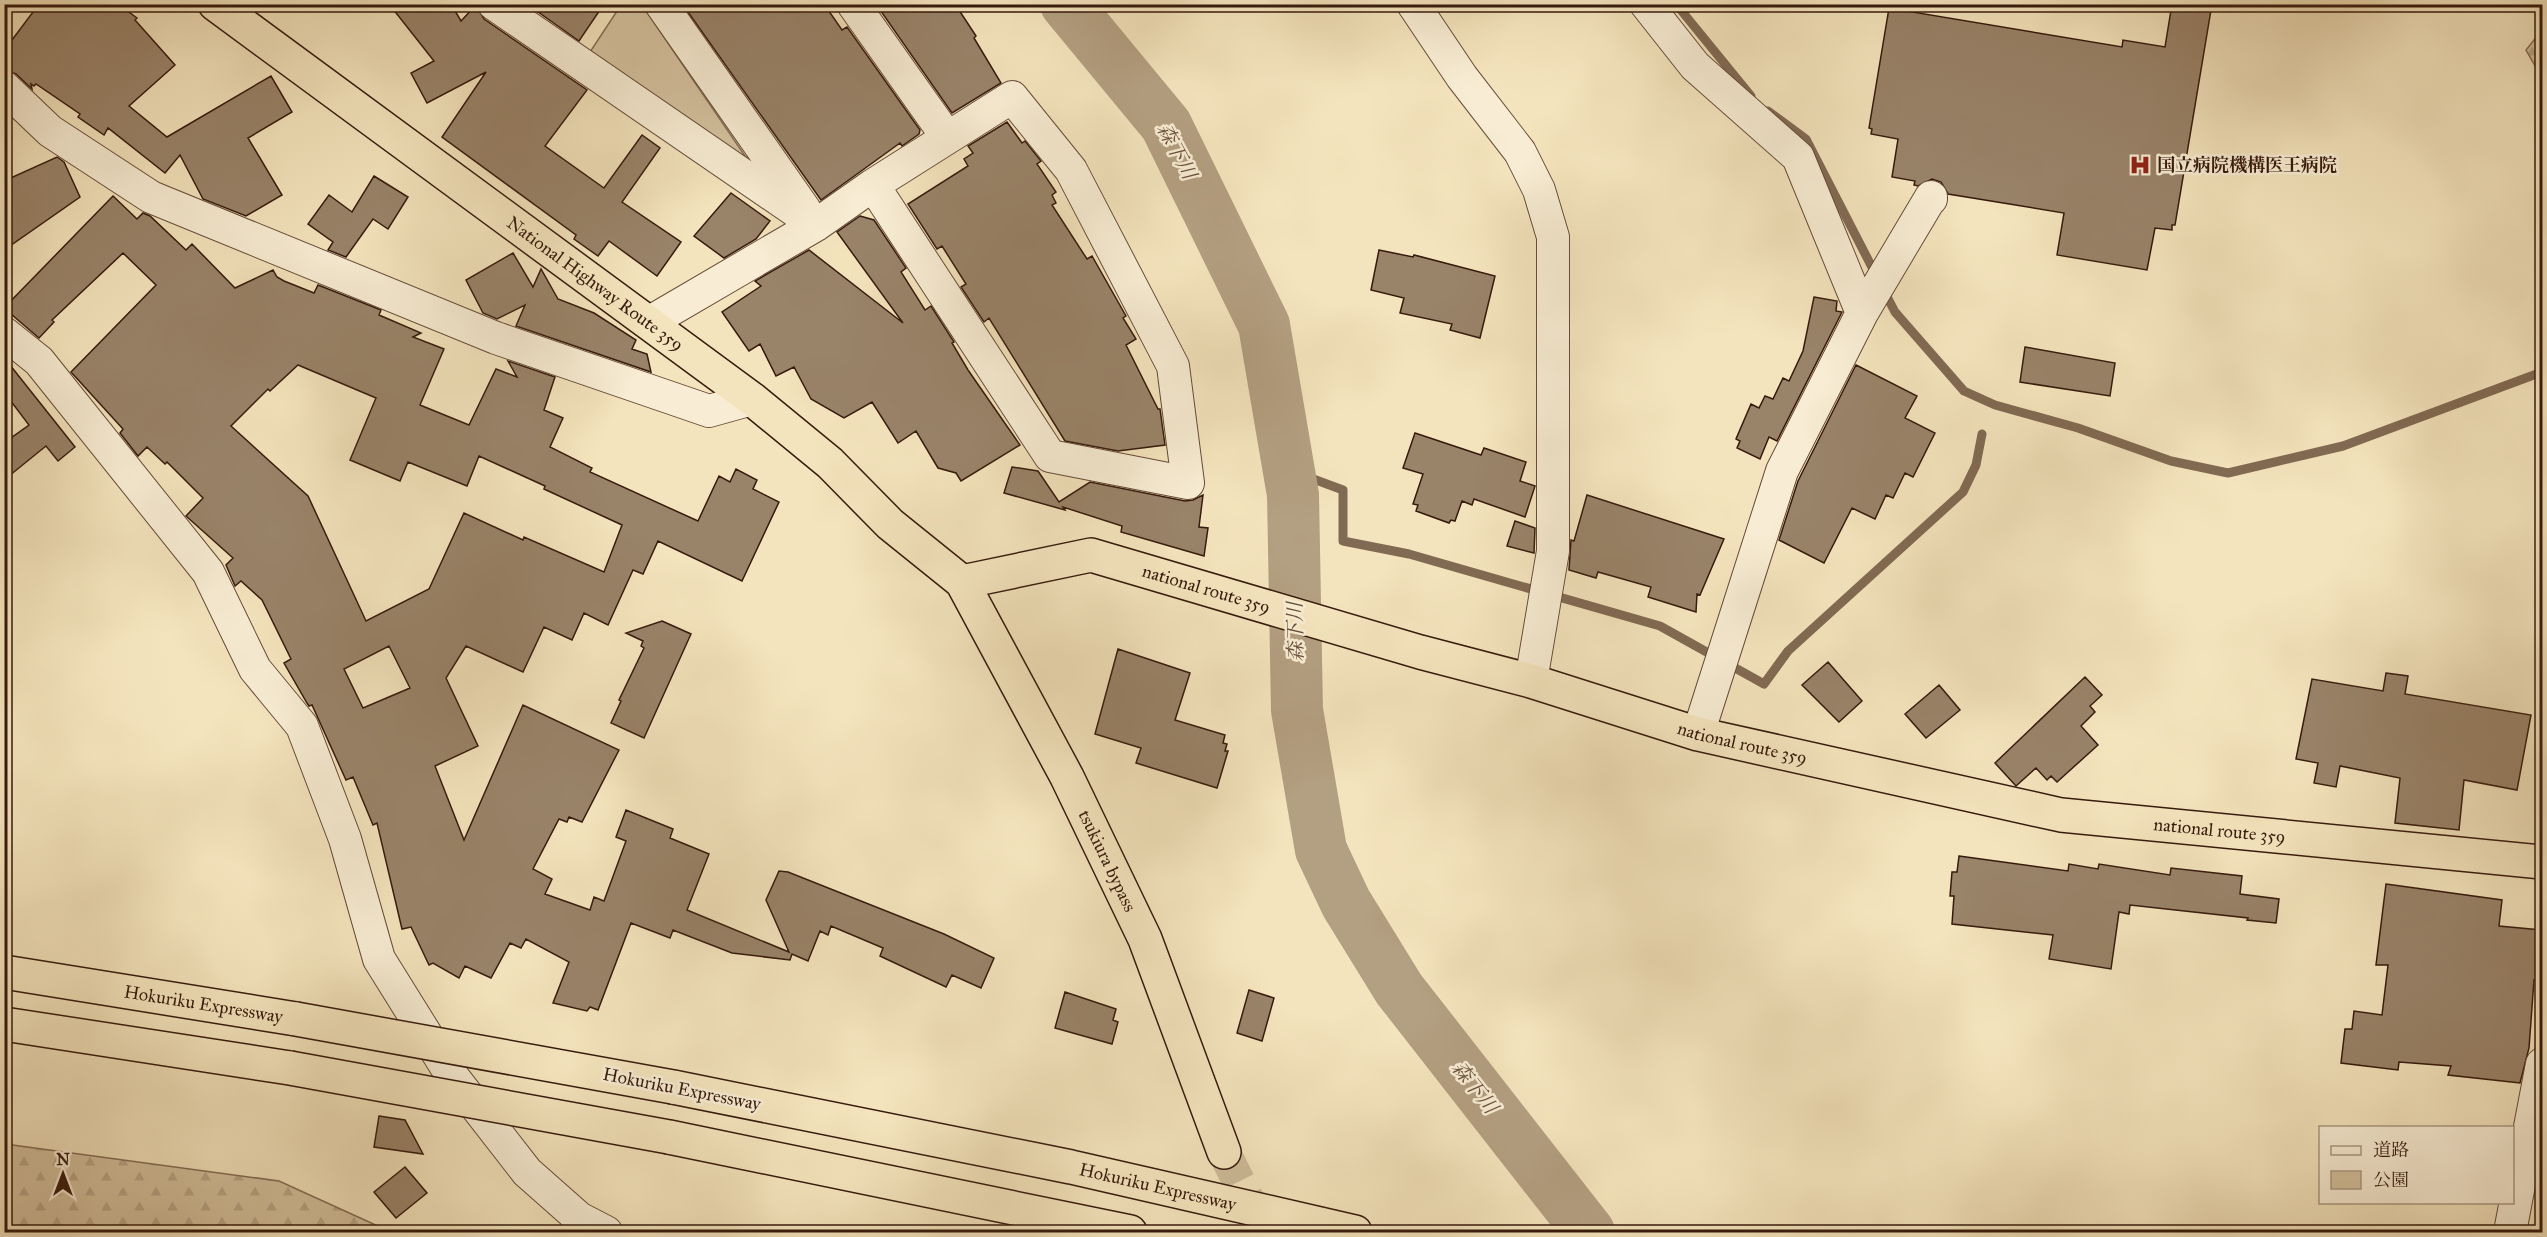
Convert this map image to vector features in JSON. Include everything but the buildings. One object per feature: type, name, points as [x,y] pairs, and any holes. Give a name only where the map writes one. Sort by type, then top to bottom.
[{"type":"highway","name":"National Highway Route 359","points":[[215,4],[752,399],[830,463],[890,524],[962,582]]},
{"type":"highway","name":"national route 359","points":[[962,582],[1091,555],[1420,652],[1531,681],[1698,734],[2061,815],[2542,862]]},
{"type":"highway","name":"tsukiura bypass","points":[[962,582],[1067,777],[1145,939],[1224,1152]]},
{"type":"highway","name":"Hokuriku Expressway","points":[[4,972],[296,1019],[673,1087],[1071,1167],[1355,1233]]},
{"type":"highway","points":[[4,1024],[290,1068],[669,1137],[1130,1233]]},
{"type":"street","points":[[494,4],[816,225]]},
{"type":"street","points":[[661,4],[816,225]]},
{"type":"street","points":[[853,4],[947,137]]},
{"type":"street","points":[[1413,4],[1462,77],[1520,152],[1539,190],[1553,237],[1552,551],[1531,681]]},
{"type":"street","points":[[1646,4],[1695,66],[1798,157],[1867,304]]},
{"type":"street","points":[[4,87],[50,131],[151,197],[496,338],[709,411],[752,399]]},
{"type":"street","points":[[650,322],[816,225],[873,185],[1012,97],[1071,170],[1173,366],[1188,483],[1050,456],[873,185]]},
{"type":"street","points":[[1698,734],[1782,471],[1867,304],[1931,197],[1931,199]]},
{"type":"street","points":[[4,333],[39,361],[208,572],[255,669],[302,726],[345,839],[379,959],[450,1073],[527,1172],[579,1218],[606,1233]]},
{"type":"street","points":[[2510,1233],[2542,1064]]},
{"type":"green space","points":[[621,5],[642,5],[758,175],[588,55]]},
{"type":"green space","points":[[2542,30],[2542,78],[2526,50]]},
{"type":"green space","points":[[5,1144],[279,1181],[391,1232],[5,1232]]},
{"type":"waterway","name":"森下川","points":[[1066,4],[1166,125],[1264,325],[1293,495],[1297,710],[1321,850],[1346,903],[1399,989],[1589,1232]]},
{"type":"waterway","points":[[1676,4],[1751,96]]},
{"type":"waterway","points":[[1768,111],[1806,139],[1877,277]]},
{"type":"waterway","points":[[1883,289],[1895,312],[1964,391],[1995,405],[2078,428],[2171,461],[2228,473],[2343,446],[2542,372]]},
{"type":"waterway","points":[[1289,470],[1343,490],[1343,541],[1409,554],[1660,626],[1764,684],[1788,651],[1963,492],[1976,465],[1982,434]]},
{"type":"tunnel","points":[[1224,1152],[1264,1232]]},
{"type":"place","name":"国立病院機構医王病院","points":[[2140,165]]}]
